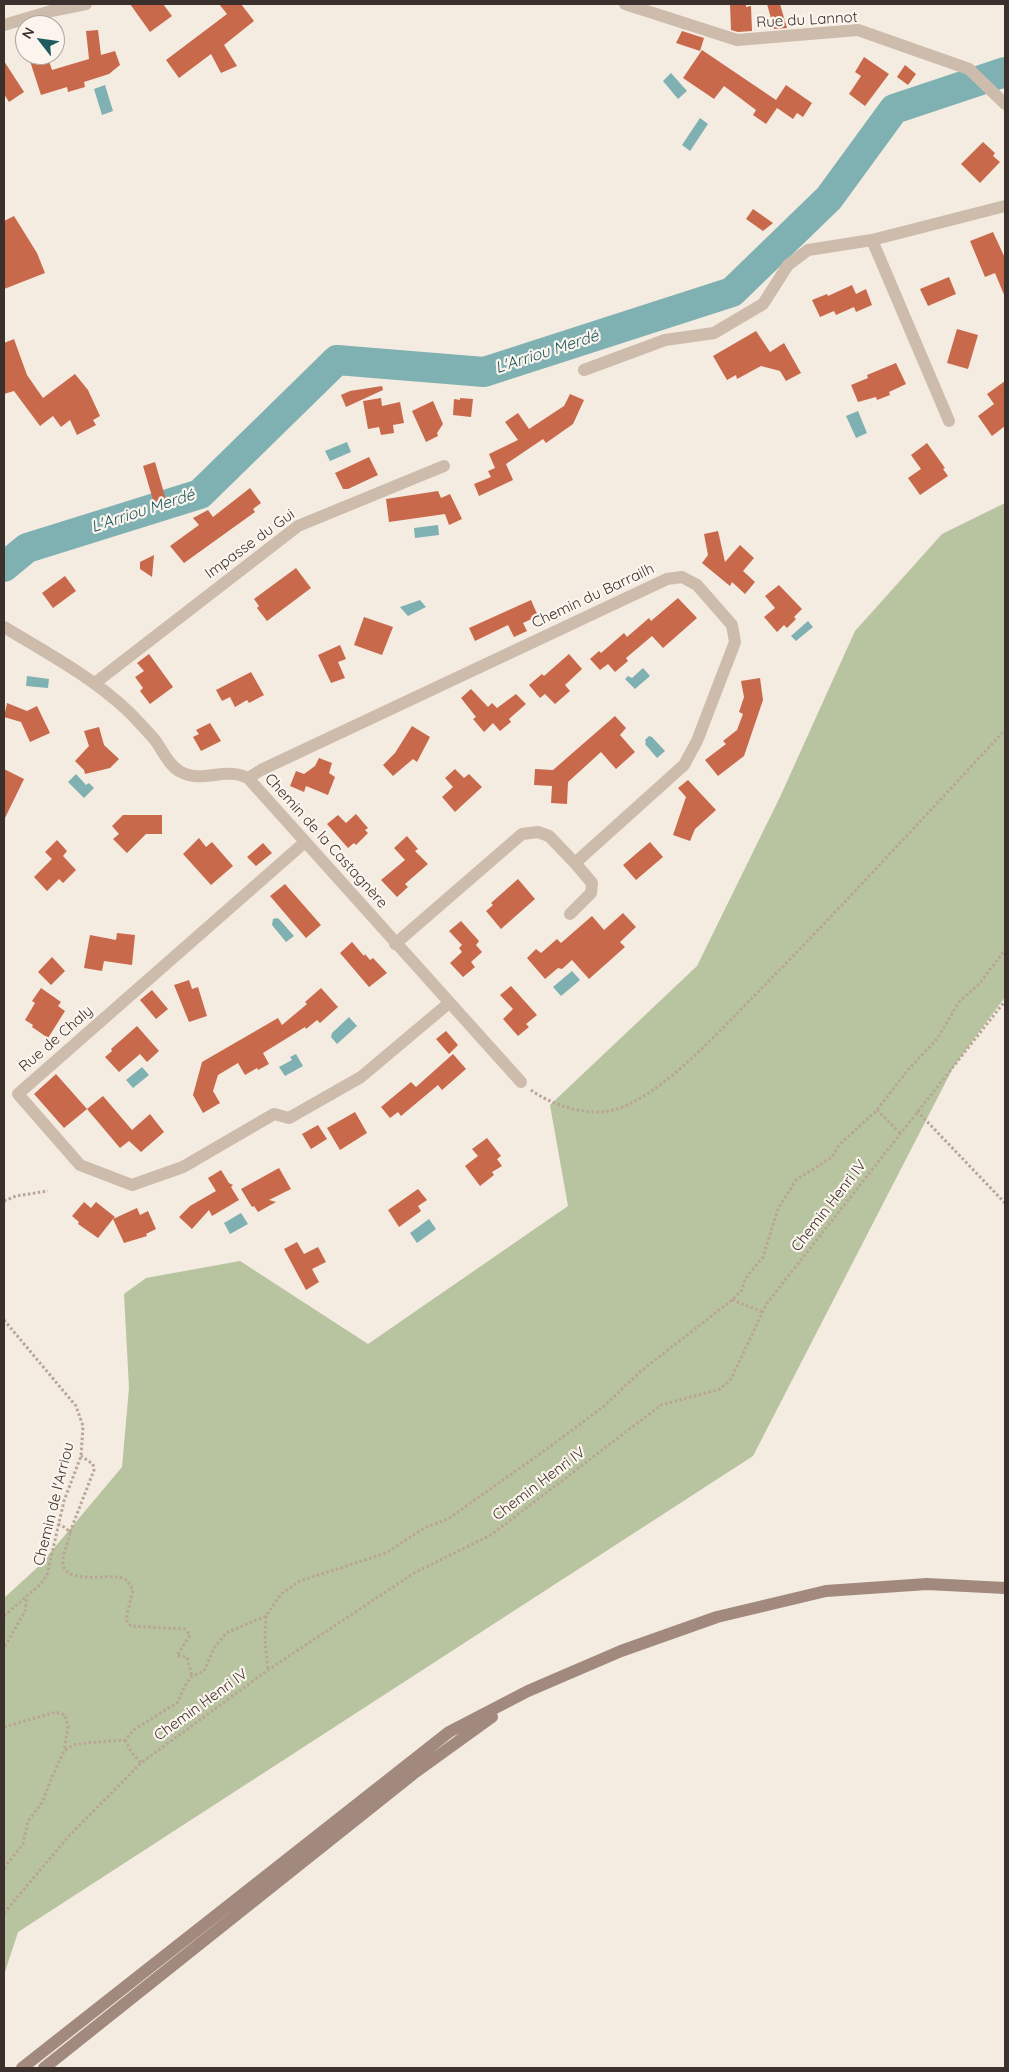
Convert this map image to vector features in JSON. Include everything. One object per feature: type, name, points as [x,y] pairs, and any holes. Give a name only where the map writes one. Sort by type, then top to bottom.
[{"type":"main road","points":[[22,2068],[449,1732],[528,1691],[621,1651],[717,1617],[826,1591],[927,1584],[1005,1588]]},
{"type":"main road","points":[[44,2068],[413,1774],[528,1691]]},
{"type":"street","points":[[4,25],[51,11],[86,4]]},
{"type":"street","name":"Rue du Lannot","points":[[625,4],[736,40],[858,30],[969,69],[1004,102]]},
{"type":"street","points":[[584,370],[665,340],[714,332],[763,304],[788,265],[808,250],[872,240],[1005,206]]},
{"type":"street","points":[[872,240],[949,421]]},
{"type":"street","name":"Impasse du Gui","points":[[95,683],[298,526],[444,466]]},
{"type":"street","name":"Chemin du Barrailh","points":[[248,778],[261,770],[667,579],[682,577],[697,585],[732,625],[734,642],[728,660],[697,741],[684,765],[575,863]]},
{"type":"street","name":"Chemin de la Castagnère","points":[[4,626],[95,683],[130,713],[155,740],[172,765],[181,772],[195,777],[226,772],[238,773],[248,778],[395,944],[521,1082]]},
{"type":"street","points":[[395,944],[522,834],[538,832],[550,836],[592,883],[591,893],[570,914]]},
{"type":"street","name":"Rue de Chaly","points":[[305,842],[18,1094],[80,1165],[132,1185],[183,1167],[274,1114],[289,1118],[361,1077],[449,1003]]},
{"type":"path","points":[[521,1082],[539,1096],[585,1112],[612,1110],[651,1093],[708,1043],[808,942],[1005,730]]},
{"type":"path","points":[[268,1670],[265,1641],[266,1616],[281,1594],[300,1581],[386,1553],[424,1528],[448,1519],[595,1413],[641,1370],[732,1300],[742,1290],[744,1279],[763,1257],[778,1209],[796,1180],[832,1158],[840,1144],[877,1110],[907,1071],[937,1039],[959,1002],[978,984],[1005,950]]},
{"type":"path","name":"Chemin Henri IV","points":[[4,1912],[68,1837],[141,1763],[268,1670],[414,1573],[491,1535],[661,1405],[720,1389],[731,1379],[767,1303],[1005,1000]]},
{"type":"path","points":[[877,1110],[900,1133]]},
{"type":"path","points":[[917,1112],[1005,1204]]},
{"type":"path","points":[[4,1201],[16,1196],[48,1191]]},
{"type":"path","points":[[732,1300],[763,1312]]},
{"type":"path","name":"Chemin de l'Arriou","points":[[4,1320],[76,1406],[83,1426],[81,1456],[64,1500],[47,1575],[40,1585],[27,1596],[24,1611],[4,1648]]},
{"type":"path","points":[[81,1456],[93,1464],[94,1470],[70,1532],[63,1561],[66,1569],[72,1574],[85,1579],[115,1577],[128,1580],[133,1590],[126,1619],[130,1626],[185,1629],[190,1635],[177,1656],[187,1657],[192,1676]]},
{"type":"path","points":[[58,1524],[70,1532]]},
{"type":"path","points":[[4,1616],[27,1596]]},
{"type":"path","points":[[64,1751],[73,1746],[86,1743],[126,1740],[135,1729],[178,1702],[184,1687],[192,1676],[204,1671],[214,1648],[226,1633],[266,1616]]},
{"type":"path","points":[[4,1727],[56,1712],[65,1715],[68,1726],[64,1751],[42,1803],[28,1820],[23,1844],[4,1868]]},
{"type":"path","points":[[126,1740],[132,1753],[141,1763]]},
{"type":"green space","points":[[1005,503],[1005,997],[954,1066],[753,1456],[18,1932],[4,1975],[4,1598],[39,1566],[122,1467],[129,1388],[124,1294],[146,1278],[240,1261],[368,1344],[568,1206],[550,1105],[697,966],[780,797],[855,631],[942,534]]},
{"type":"water","points":[[671,73],[687,91],[678,99],[663,81]]},
{"type":"water","points":[[105,85],[113,111],[102,115],[94,89]]},
{"type":"water","points":[[700,118],[708,124],[690,151],[682,145]]},
{"type":"water","points":[[858,411],[867,433],[856,438],[846,416]]},
{"type":"water","points":[[347,442],[351,452],[330,461],[325,451]]},
{"type":"water","points":[[438,525],[439,535],[415,538],[414,528]]},
{"type":"water","points":[[420,600],[426,607],[408,616],[400,607]]},
{"type":"water","points":[[808,621],[813,627],[796,641],[791,636]]},
{"type":"water","points":[[643,668],[650,676],[635,689],[625,679],[628,676],[632,678]]},
{"type":"water","points":[[27,676],[49,679],[48,688],[26,686]]},
{"type":"water","points":[[649,736],[665,751],[657,758],[645,744],[645,740]]},
{"type":"water","points":[[76,774],[86,785],[89,783],[94,788],[84,798],[68,782]]},
{"type":"water","points":[[276,918],[294,936],[286,942],[272,925],[273,919]]},
{"type":"water","points":[[572,971],[580,980],[561,996],[553,987]]},
{"type":"water","points":[[349,1017],[357,1026],[337,1044],[331,1037],[332,1033]]},
{"type":"water","points":[[296,1054],[303,1066],[285,1076],[279,1067],[292,1060],[290,1057]]},
{"type":"water","points":[[142,1067],[149,1075],[133,1088],[126,1080]]},
{"type":"water","points":[[241,1213],[248,1224],[230,1234],[224,1223]]},
{"type":"water","points":[[429,1219],[436,1229],[417,1243],[410,1233]]},
{"type":"building","points":[[130,4],[163,4],[172,16],[150,32]]},
{"type":"building","points":[[219,4],[241,4],[254,21],[224,45],[237,66],[221,73],[211,54],[179,78],[166,60],[227,14]]},
{"type":"building","points":[[730,4],[746,4],[746,7],[751,6],[752,31],[738,32],[731,30]]},
{"type":"building","points":[[767,4],[780,4],[787,28],[774,29]]},
{"type":"building","points":[[98,30],[101,55],[115,51],[120,65],[109,74],[84,82],[85,87],[68,92],[67,87],[41,95],[31,65],[50,65],[52,70],[89,59],[86,31]]},
{"type":"building","points":[[682,31],[704,38],[700,51],[676,43]]},
{"type":"building","points":[[702,50],[776,100],[786,85],[812,103],[803,117],[797,113],[793,119],[777,108],[766,124],[753,115],[756,110],[724,86],[714,99],[683,78]]},
{"type":"building","points":[[864,57],[889,74],[865,106],[849,94],[861,76],[855,72]]},
{"type":"building","points":[[4,61],[24,92],[9,102],[4,94]]},
{"type":"building","points":[[905,65],[916,74],[908,85],[897,77]]},
{"type":"building","points":[[983,142],[995,153],[993,156],[1000,162],[980,183],[961,164]]},
{"type":"building","points":[[753,209],[773,223],[763,231],[746,219]]},
{"type":"building","points":[[14,216],[37,253],[45,273],[4,289],[4,221]]},
{"type":"building","points":[[993,232],[1005,258],[1005,297],[995,273],[985,277],[970,241]]},
{"type":"building","points":[[949,277],[956,294],[928,306],[920,289]]},
{"type":"building","points":[[852,285],[856,294],[866,289],[872,305],[856,312],[854,307],[836,315],[834,311],[820,317],[812,300],[827,294],[828,296]]},
{"type":"building","points":[[957,329],[978,335],[968,369],[947,363]]},
{"type":"building","points":[[756,331],[770,352],[784,343],[801,373],[786,381],[780,371],[761,366],[737,379],[736,375],[727,380],[713,356]]},
{"type":"building","points":[[14,339],[27,375],[43,398],[75,374],[88,390],[100,416],[93,420],[96,425],[77,435],[70,420],[61,427],[53,416],[40,426],[14,391],[4,394],[4,343]]},
{"type":"building","points":[[896,363],[906,384],[889,392],[890,395],[877,400],[876,397],[858,402],[851,385],[868,378],[867,375]]},
{"type":"building","points":[[1005,381],[1005,426],[992,436],[978,416],[994,404],[987,394]]},
{"type":"building","points":[[382,386],[383,390],[346,407],[341,395],[350,391]]},
{"type":"building","points":[[570,394],[584,400],[573,424],[546,443],[543,439],[506,464],[513,480],[479,496],[474,484],[491,477],[488,471],[495,468],[489,454],[518,440],[505,422],[518,413],[529,429],[564,406]]},
{"type":"building","points":[[381,398],[382,406],[400,402],[404,423],[393,425],[394,433],[381,435],[379,427],[368,429],[363,401]]},
{"type":"building","points":[[460,398],[473,399],[471,417],[453,415],[454,399],[460,400]]},
{"type":"building","points":[[433,401],[443,424],[437,433],[438,436],[426,442],[412,411]]},
{"type":"building","points":[[927,443],[945,468],[943,469],[948,476],[920,495],[908,478],[921,469],[911,455]]},
{"type":"building","points":[[369,457],[378,475],[348,489],[343,489],[335,473]]},
{"type":"building","points":[[155,462],[166,500],[154,503],[143,466]]},
{"type":"building","points":[[250,488],[261,503],[253,509],[255,512],[184,563],[170,546],[199,525],[193,518],[208,510],[213,517]]},
{"type":"building","points":[[438,491],[441,498],[450,494],[462,519],[449,525],[445,514],[389,522],[386,499]]},
{"type":"building","points":[[718,531],[725,562],[740,545],[754,558],[743,571],[755,582],[745,594],[732,582],[730,586],[702,563],[708,555],[704,534]]},
{"type":"building","points":[[154,555],[152,577],[140,569],[140,562]]},
{"type":"building","points":[[296,568],[311,588],[267,621],[257,608],[259,606],[254,599]]},
{"type":"building","points":[[65,576],[76,591],[53,608],[42,593]]},
{"type":"building","points":[[779,585],[802,609],[787,628],[784,625],[777,632],[764,617],[775,608],[765,596]]},
{"type":"building","points":[[678,598],[697,618],[663,648],[652,636],[626,658],[628,661],[615,672],[608,664],[600,670],[590,659],[599,651],[601,653],[624,633],[627,637],[649,618],[651,621]]},
{"type":"building","points":[[531,600],[538,616],[523,623],[527,631],[514,637],[508,625],[475,641],[469,628]]},
{"type":"building","points":[[364,617],[393,627],[382,655],[354,645]]},
{"type":"building","points":[[340,645],[346,659],[338,662],[345,678],[331,683],[318,655]]},
{"type":"building","points":[[149,654],[173,687],[150,704],[140,691],[143,688],[135,677],[144,671],[137,663]]},
{"type":"building","points":[[569,654],[582,669],[565,685],[570,691],[555,704],[545,694],[540,698],[529,685],[542,674],[544,676]]},
{"type":"building","points":[[251,672],[264,695],[249,703],[247,700],[235,707],[230,697],[222,701],[216,690]]},
{"type":"building","points":[[760,678],[763,700],[744,756],[718,776],[705,760],[726,744],[723,741],[737,730],[743,714],[739,712],[744,697],[741,681]]},
{"type":"building","points":[[471,689],[488,707],[492,703],[497,708],[516,694],[526,704],[509,719],[511,722],[500,731],[493,723],[484,732],[473,719],[476,717],[461,698]]},
{"type":"building","points":[[7,703],[27,711],[37,706],[50,733],[30,742],[21,722],[4,717]]},
{"type":"building","points":[[615,716],[626,728],[620,735],[635,752],[616,769],[601,752],[568,782],[567,804],[551,803],[552,786],[534,785],[535,769],[553,770]]},
{"type":"building","points":[[210,723],[221,741],[201,751],[193,737],[199,734],[196,730]]},
{"type":"building","points":[[412,726],[430,737],[417,762],[413,759],[393,776],[383,765],[395,753]]},
{"type":"building","points":[[99,727],[104,745],[119,759],[110,768],[85,774],[84,770],[75,761],[89,746],[84,731]]},
{"type":"building","points":[[319,758],[332,763],[329,773],[335,777],[328,795],[306,786],[304,792],[290,786],[296,771],[304,774],[315,766]]},
{"type":"building","points":[[4,769],[24,779],[4,820]]},
{"type":"building","points":[[455,769],[464,778],[469,774],[482,787],[455,812],[442,797],[453,787],[445,778]]},
{"type":"building","points":[[688,780],[716,810],[695,829],[690,841],[673,835],[686,797],[678,788]]},
{"type":"building","points":[[356,814],[368,828],[365,830],[368,833],[356,845],[354,843],[348,848],[327,824],[338,815],[346,823]]},
{"type":"building","points":[[123,815],[162,815],[162,834],[146,834],[127,853],[113,839],[119,834],[112,826]]},
{"type":"building","points":[[407,836],[418,849],[415,851],[428,864],[405,884],[408,887],[397,897],[381,880],[405,860],[394,848]]},
{"type":"building","points":[[199,838],[206,847],[212,842],[233,866],[211,885],[183,854]]},
{"type":"building","points":[[57,840],[67,851],[63,856],[76,870],[63,883],[59,879],[47,891],[34,877],[52,859],[45,852]]},
{"type":"building","points":[[650,842],[663,857],[636,880],[623,865]]},
{"type":"building","points":[[263,843],[272,853],[256,866],[247,857]]},
{"type":"building","points":[[518,879],[535,899],[501,929],[486,911],[493,905],[491,903]]},
{"type":"building","points":[[285,884],[321,925],[306,938],[270,896]]},
{"type":"building","points":[[623,913],[636,927],[620,942],[625,947],[589,979],[572,960],[562,969],[558,968],[545,979],[527,958],[536,949],[541,953],[557,939],[561,943],[592,916],[604,930]]},
{"type":"building","points":[[461,921],[479,941],[476,945],[482,952],[471,962],[475,967],[463,977],[450,963],[462,952],[459,948],[462,945],[449,931]]},
{"type":"building","points":[[117,933],[135,935],[132,965],[104,961],[102,971],[84,968],[90,935],[116,940]]},
{"type":"building","points":[[352,942],[364,956],[365,954],[370,960],[373,958],[387,973],[369,987],[340,953]]},
{"type":"building","points":[[52,957],[65,971],[51,985],[38,972]]},
{"type":"building","points":[[189,980],[192,989],[198,987],[207,1016],[189,1022],[174,985]]},
{"type":"building","points":[[511,986],[537,1015],[526,1024],[529,1027],[518,1036],[503,1019],[513,1009],[500,995]]},
{"type":"building","points":[[41,988],[61,1002],[58,1006],[65,1011],[48,1038],[25,1020],[35,1003],[32,1001]]},
{"type":"building","points":[[321,988],[338,1007],[320,1023],[317,1020],[306,1029],[305,1027],[263,1053],[269,1064],[245,1075],[238,1063],[218,1075],[213,1091],[220,1103],[203,1113],[193,1095],[202,1062],[278,1018],[282,1025],[307,1004],[305,1002]]},
{"type":"building","points":[[152,990],[168,1009],[156,1019],[140,1000]]},
{"type":"building","points":[[137,1026],[159,1051],[147,1062],[140,1054],[119,1072],[105,1057],[112,1051],[111,1049]]},
{"type":"building","points":[[446,1031],[458,1045],[449,1054],[436,1039]]},
{"type":"building","points":[[453,1054],[466,1069],[442,1090],[438,1085],[401,1116],[398,1112],[390,1118],[381,1107],[411,1082],[416,1087]]},
{"type":"building","points":[[56,1074],[87,1109],[64,1128],[34,1094]]},
{"type":"building","points":[[103,1096],[132,1130],[150,1114],[164,1132],[141,1152],[129,1141],[120,1148],[87,1109]]},
{"type":"building","points":[[355,1112],[367,1133],[340,1150],[327,1128]]},
{"type":"building","points":[[318,1125],[327,1139],[311,1149],[302,1134]]},
{"type":"building","points":[[487,1138],[501,1156],[497,1159],[502,1166],[492,1172],[494,1175],[480,1186],[465,1166],[478,1156],[472,1149]]},
{"type":"building","points":[[279,1168],[291,1189],[269,1200],[276,1202],[258,1212],[254,1206],[252,1207],[241,1189]]},
{"type":"building","points":[[221,1170],[229,1183],[233,1185],[231,1187],[239,1200],[212,1216],[209,1210],[192,1229],[179,1217],[190,1206],[216,1191],[208,1178]]},
{"type":"building","points":[[418,1189],[427,1200],[418,1206],[421,1211],[399,1227],[388,1210]]},
{"type":"building","points":[[84,1202],[91,1208],[96,1202],[115,1217],[98,1238],[78,1224],[79,1222],[72,1216]]},
{"type":"building","points":[[137,1208],[140,1215],[148,1211],[156,1229],[146,1234],[147,1236],[124,1243],[113,1219]]},
{"type":"building","points":[[297,1242],[304,1254],[318,1247],[326,1262],[312,1269],[319,1282],[306,1290],[284,1249]]},
{"type":"waterway","name":"L'Arriou Merdé","points":[[4,567],[27,548],[200,494],[337,360],[484,372],[732,292],[829,198],[894,109],[1005,72]]}]
